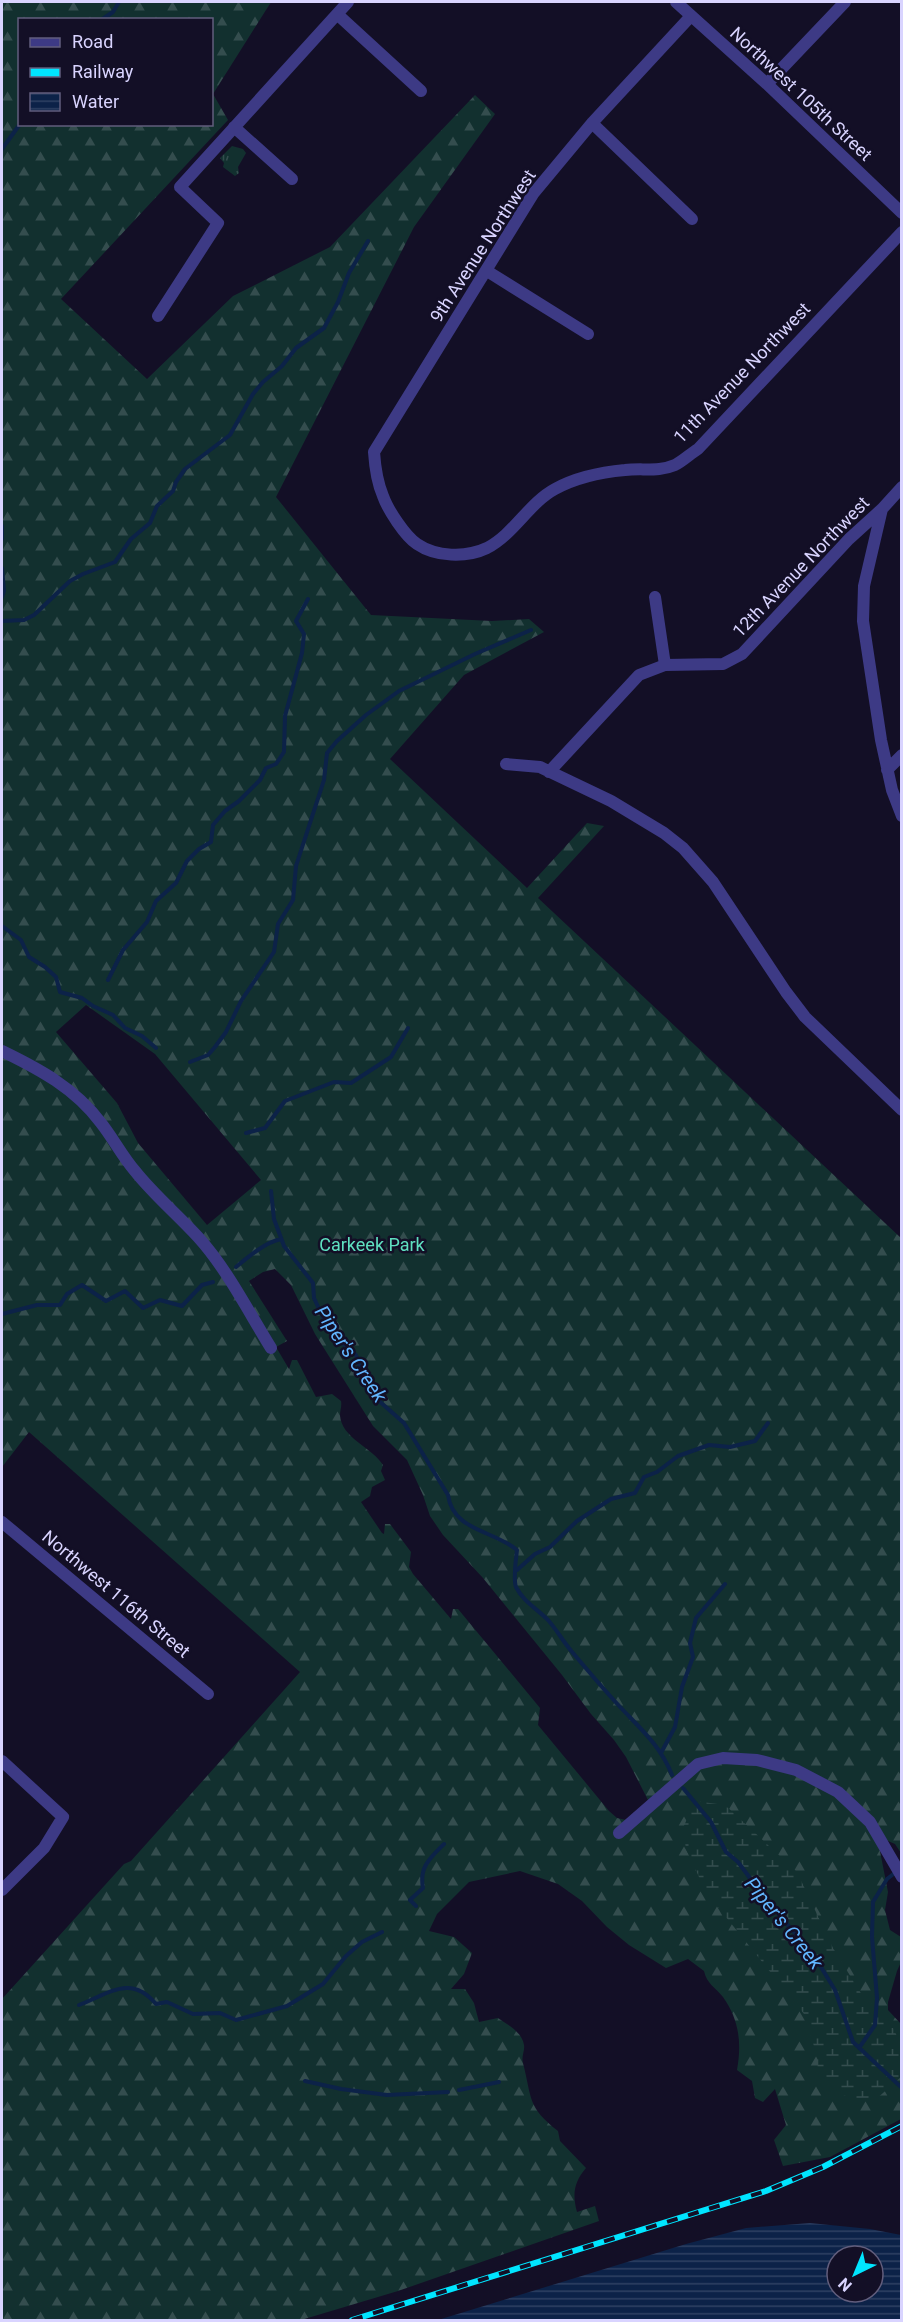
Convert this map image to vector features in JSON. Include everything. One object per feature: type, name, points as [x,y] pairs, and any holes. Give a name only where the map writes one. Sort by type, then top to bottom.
[{"type":"street","points":[[158,316],[218,223],[180,187],[348,2]]},
{"type":"street","name":"Northwest 105th Street","points":[[676,2],[767,84],[902,213]]},
{"type":"street","points":[[767,84],[845,2]]},
{"type":"street","points":[[337,14],[421,91]]},
{"type":"street","name":"9th Avenue Northwest","points":[[398,523],[383,498],[376,474],[374,452],[533,194],[592,123],[692,16]]},
{"type":"street","points":[[592,123],[692,219]]},
{"type":"street","points":[[234,127],[291,179]]},
{"type":"street","name":"11th Avenue Northwest","points":[[398,523],[417,544],[440,553],[464,555],[485,549],[502,538],[555,489],[585,478],[626,469],[654,470],[675,465],[698,449],[902,232]]},
{"type":"street","points":[[487,271],[588,334]]},
{"type":"street","name":"12th Avenue Northwest","points":[[549,772],[632,681],[648,670],[665,665],[723,664],[742,654],[849,539],[902,487]]},
{"type":"street","points":[[882,509],[864,586],[863,612],[881,740],[887,770],[902,816]]},
{"type":"street","points":[[655,597],[665,665]]},
{"type":"street","points":[[887,770],[902,755]]},
{"type":"street","points":[[506,764],[540,767],[630,811],[683,848],[713,882],[805,1017],[902,1110]]},
{"type":"street","points":[[2,1051],[43,1071],[72,1092],[99,1121],[133,1170],[198,1237],[213,1256],[271,1348]]},
{"type":"street","name":"Northwest 116th Street","points":[[2,1522],[208,1694]]},
{"type":"street","points":[[619,1833],[698,1764],[723,1758],[757,1760],[796,1770],[838,1792],[870,1822],[902,1877]]},
{"type":"street","points":[[2,1761],[63,1817],[44,1848],[2,1890]]},
{"type":"green space","name":"Carkeek Park","points":[[2,2],[271,2],[213,94],[228,120],[61,299],[147,379],[233,296],[330,247],[475,95],[495,114],[414,227],[276,497],[371,615],[492,621],[529,619],[544,632],[464,675],[390,759],[527,888],[587,823],[604,826],[538,898],[901,1238],[901,1853],[895,1844],[877,1836],[888,1892],[885,1910],[890,1930],[901,1937],[901,1962],[888,2002],[888,2010],[901,2024],[901,2119],[830,2157],[783,2166],[774,2140],[786,2125],[775,2089],[763,2102],[755,2098],[752,2081],[737,2070],[739,2041],[733,2014],[723,1997],[709,1982],[704,1971],[688,1959],[666,1968],[629,1945],[607,1927],[582,1901],[558,1884],[520,1871],[469,1882],[437,1914],[429,1931],[454,1937],[472,1953],[464,1974],[451,1989],[465,1989],[474,2003],[479,2022],[498,2018],[514,2029],[523,2040],[523,2061],[532,2101],[541,2115],[558,2131],[560,2141],[586,2168],[575,2188],[577,2212],[595,2206],[599,2221],[398,2291],[301,2320],[2,2320],[2,1999],[124,1864],[131,1861],[300,1672],[29,1432],[2,1467]],"holes":[[[86,1005],[155,1054],[261,1180],[207,1225],[138,1143],[117,1103],[56,1032]],[[275,1269],[291,1285],[315,1334],[373,1426],[407,1460],[430,1516],[443,1535],[483,1578],[626,1757],[649,1802],[626,1820],[617,1818],[609,1811],[538,1725],[540,1708],[458,1609],[453,1609],[451,1619],[413,1574],[409,1567],[411,1552],[390,1524],[385,1524],[384,1534],[382,1533],[361,1502],[370,1496],[372,1487],[385,1480],[381,1471],[383,1465],[346,1430],[340,1415],[341,1401],[332,1394],[316,1397],[297,1360],[292,1360],[289,1369],[276,1347],[287,1341],[249,1281],[263,1272]]]},
{"type":"green space","points":[[232,146],[243,149],[246,153],[238,167],[239,173],[235,176],[223,167],[224,163],[220,158]]},
{"type":"green space","points":[[695,1801],[725,1805],[797,1872],[833,1948],[862,1995],[890,2021],[901,2045],[901,2077],[874,2101],[843,2095],[817,2078],[818,2059],[804,2014],[717,1906],[699,1877],[686,1849],[683,1828]]},
{"type":"water","points":[[810,2223],[870,2229],[901,2235],[901,2320],[438,2320],[686,2244],[746,2228]]},
{"type":"waterway","name":"Piper's Creek","points":[[104,18],[113,12],[119,2]]},
{"type":"waterway","name":"Piper's Creek","points":[[2,149],[19,126]]},
{"type":"waterway","points":[[2,621],[24,620],[34,615],[70,581],[115,562],[131,539],[150,523],[157,506],[173,491],[185,469],[230,435],[253,394],[263,382],[282,366],[296,348],[324,328],[338,302],[349,273],[368,241]]},
{"type":"waterway","name":"Piper's Creek","points":[[2,526],[2,539]]},
{"type":"waterway","name":"Piper's Creek","points":[[2,568],[4,591],[2,597]]},
{"type":"waterway","points":[[108,980],[123,950],[147,922],[156,901],[176,883],[187,861],[199,849],[211,842],[213,825],[225,811],[260,780],[266,768],[276,764],[284,752],[285,716],[302,653],[304,634],[296,621],[308,599]]},
{"type":"waterway","points":[[190,1062],[208,1055],[215,1047],[226,1032],[241,1001],[274,952],[278,924],[293,900],[296,866],[324,780],[327,753],[366,715],[399,691],[531,630]]},
{"type":"waterway","name":"Piper's Creek","points":[[2,926],[21,940],[29,957],[56,977],[60,992],[82,998],[113,1015],[125,1028],[142,1036],[156,1048]]},
{"type":"waterway","points":[[246,1133],[265,1128],[285,1101],[334,1082],[351,1083],[391,1057],[408,1028]]},
{"type":"waterway","name":"Piper's Creek","points":[[271,1191],[274,1219],[284,1246],[313,1283],[314,1298],[325,1322],[334,1336],[356,1355],[364,1379],[378,1400],[404,1423],[448,1495],[451,1507],[466,1523],[517,1550],[515,1579],[519,1592],[548,1620],[591,1674],[650,1739],[668,1765],[672,1775]]},
{"type":"waterway","points":[[236,1267],[264,1246],[281,1239]]},
{"type":"waterway","points":[[2,1314],[37,1305],[60,1305],[67,1294],[82,1285],[106,1301],[125,1291],[143,1308],[160,1300],[182,1306],[202,1285],[213,1282]]},
{"type":"waterway","points":[[517,1570],[535,1554],[550,1547],[577,1521],[611,1499],[635,1493],[644,1477],[657,1472],[678,1456],[709,1445],[730,1447],[755,1441],[768,1423]]},
{"type":"waterway","points":[[661,1753],[675,1727],[682,1687],[693,1657],[690,1643],[696,1618],[725,1584]]},
{"type":"waterway","name":"Piper's Creek","points":[[683,1788],[711,1822],[726,1852],[738,1862],[767,1901],[813,1954],[835,1990],[853,2042],[902,2088]]},
{"type":"waterway","points":[[416,1906],[410,1900],[423,1888],[424,1869],[444,1844]]},
{"type":"waterway","points":[[859,2048],[875,2025],[877,1998],[872,1937],[873,1902],[887,1879],[896,1872]]},
{"type":"waterway","points":[[79,2005],[110,1992],[129,1988],[147,1995],[156,2004],[167,2002],[193,2014],[220,2013],[236,2020],[287,2006],[323,1984],[346,1956],[362,1942],[382,1932]]},
{"type":"waterway","points":[[305,2081],[341,2089],[387,2095],[448,2092]]},
{"type":"waterway","points":[[459,2090],[499,2082]]},
{"type":"railway","points":[[352,2320],[766,2191],[823,2167],[902,2126]]}]
